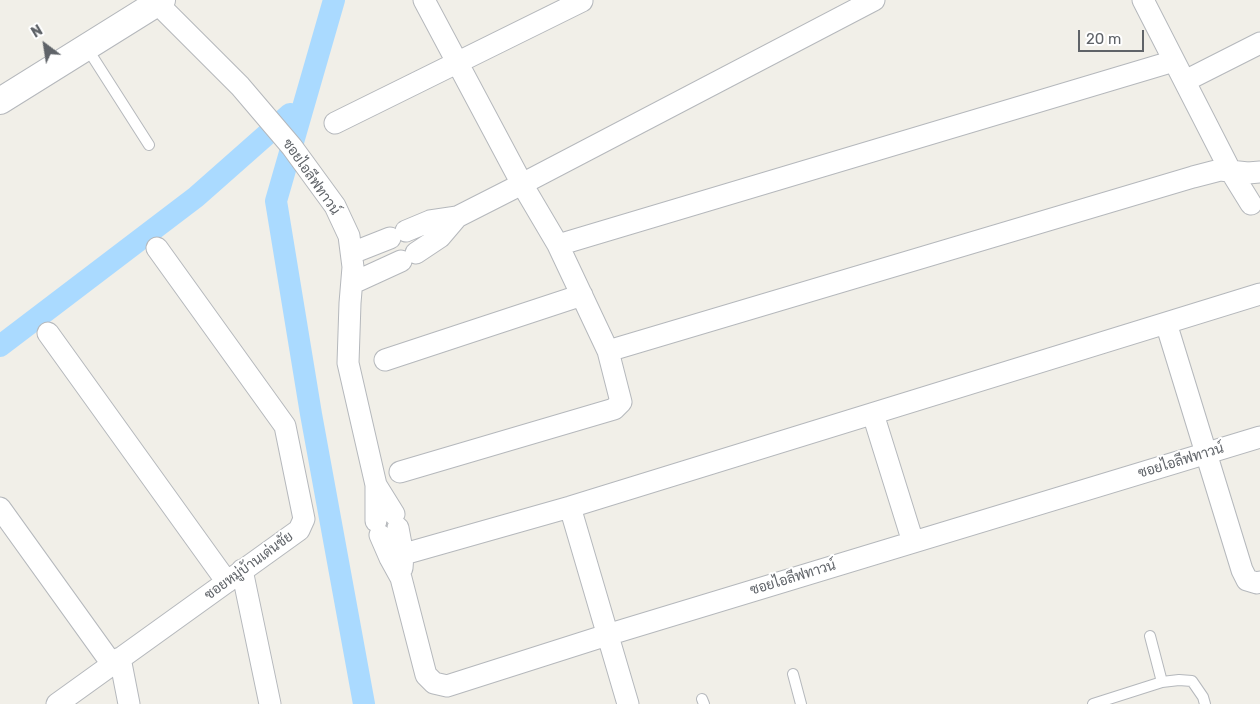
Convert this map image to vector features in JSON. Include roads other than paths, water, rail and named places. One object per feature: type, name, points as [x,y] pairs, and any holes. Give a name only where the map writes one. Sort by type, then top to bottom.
[{"type":"street","points":[[400,472],[614,409],[621,401],[608,351],[558,245],[522,184],[424,0]]},
{"type":"street","points":[[352,253],[430,221],[456,217],[874,0]]},
{"type":"street","points":[[1143,0],[1230,170],[1251,204]]},
{"type":"street","points":[[0,101],[159,1]]},
{"type":"street","name":"ซอยไอลีฟทาวน์","points":[[159,1],[240,86],[292,147],[334,206],[349,236],[352,253],[352,283],[348,363],[376,485],[426,675],[434,684],[447,686],[607,635],[1260,437]]},
{"type":"street","points":[[335,123],[582,1]]},
{"type":"street","points":[[1185,82],[1260,43]]},
{"type":"street","points":[[558,245],[1174,61]]},
{"type":"street","points":[[608,351],[1193,177],[1220,170],[1248,173],[1260,172]]},
{"type":"street","points":[[352,283],[408,257],[440,237],[456,217]]},
{"type":"street","name":"ซอยหมู่บ้านเด่นชัย","points":[[57,704],[299,530],[304,519],[285,426],[157,248]]},
{"type":"street","points":[[396,557],[570,507],[1260,294]]},
{"type":"street","points":[[385,360],[582,295]]},
{"type":"street","points":[[1166,323],[1242,570],[1248,580],[1260,582]]},
{"type":"street","points":[[48,333],[235,576],[270,704]]},
{"type":"street","points":[[873,414],[913,542]]},
{"type":"street","points":[[570,507],[628,704]]},
{"type":"street","points":[[0,508],[116,661],[129,704]]},
{"type":"lane","points":[[87,47],[149,145]]},
{"type":"lane","points":[[1150,636],[1162,682]]},
{"type":"lane","points":[[793,674],[801,704]]},
{"type":"lane","points":[[1093,704],[1162,682],[1180,680],[1192,681],[1203,697],[1205,704]]},
{"type":"waterway","points":[[334,0],[276,201],[311,414],[364,704]]},
{"type":"waterway","points":[[0,346],[196,197],[290,114]]}]
